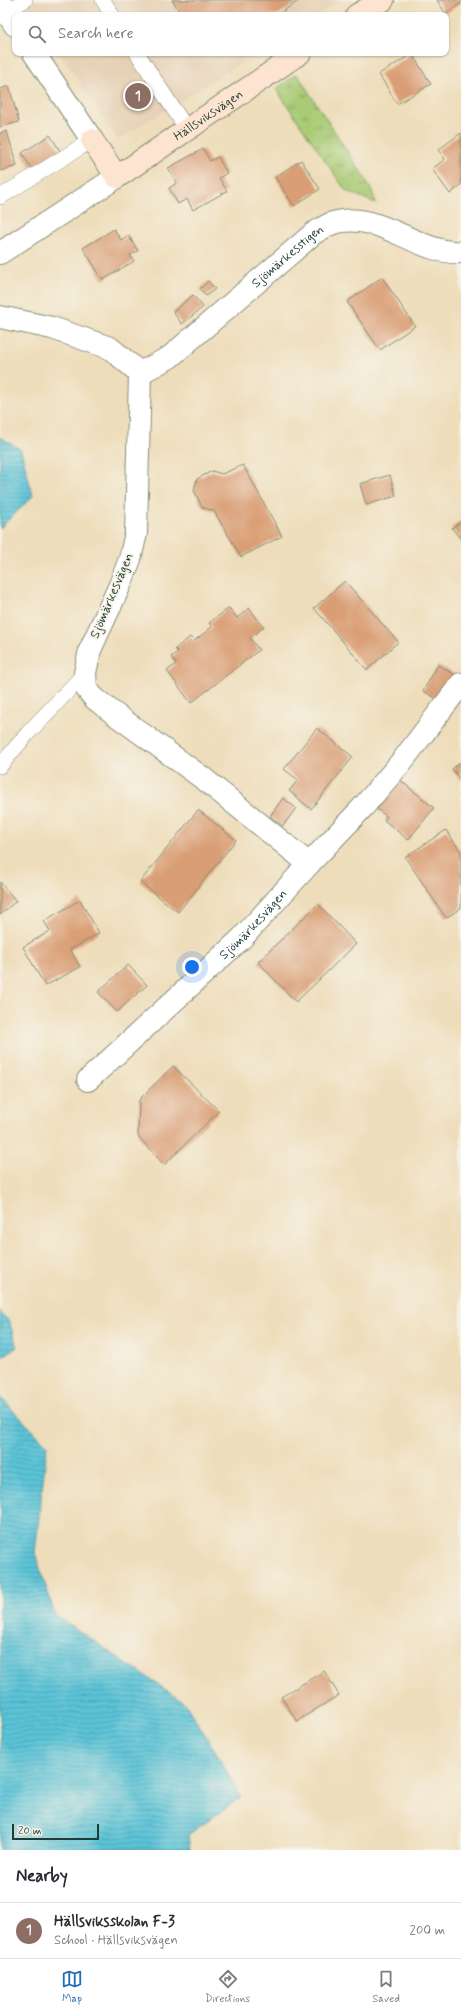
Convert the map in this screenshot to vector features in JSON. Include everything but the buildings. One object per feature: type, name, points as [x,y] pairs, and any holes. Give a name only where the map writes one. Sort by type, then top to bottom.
[{"type":"street","points":[[362,12],[382,0]]},
{"type":"street","points":[[36,56],[117,177]]},
{"type":"street","name":"Hällsviksvägen","points":[[0,253],[117,177],[186,128],[295,56]]},
{"type":"street","name":"Sjömärkesstigen","points":[[140,373],[170,357],[314,233],[334,223],[358,222],[380,225],[440,251],[461,252]]},
{"type":"street","points":[[0,317],[52,328],[110,348],[140,373]]},
{"type":"street","name":"Sjömärkesvägen","points":[[140,373],[136,532],[130,559],[120,585],[90,650],[85,673],[86,688],[94,698],[204,779],[309,864]]},
{"type":"street","name":"Sjömärkesvägen","points":[[88,1080],[242,938],[363,807],[403,760],[461,684]]},
{"type":"lane","points":[[7,13],[25,0]]},
{"type":"lane","points":[[102,0],[110,12]]},
{"type":"lane","points":[[139,56],[186,128]]},
{"type":"lane","points":[[0,197],[92,140]]},
{"type":"lane","points":[[0,766],[28,733],[85,673]]},
{"type":"shaded area","points":[[25,0],[342,0],[323,12],[33,12]]},
{"type":"shaded area","points":[[62,56],[252,56],[118,140]]},
{"type":"green space","points":[[297,74],[370,186],[376,203],[346,191],[276,89]]},
{"type":"water","points":[[0,437],[21,450],[33,496],[0,528]]},
{"type":"water","points":[[0,1312],[9,1321],[17,1347],[0,1358]]},
{"type":"water","points":[[0,1397],[47,1445],[35,1553],[55,1615],[184,1702],[213,1747],[241,1797],[188,1835],[190,1850],[0,1850]]},
{"type":"place","name":"Hällsviksskolan F-3","points":[[138,96]]}]
